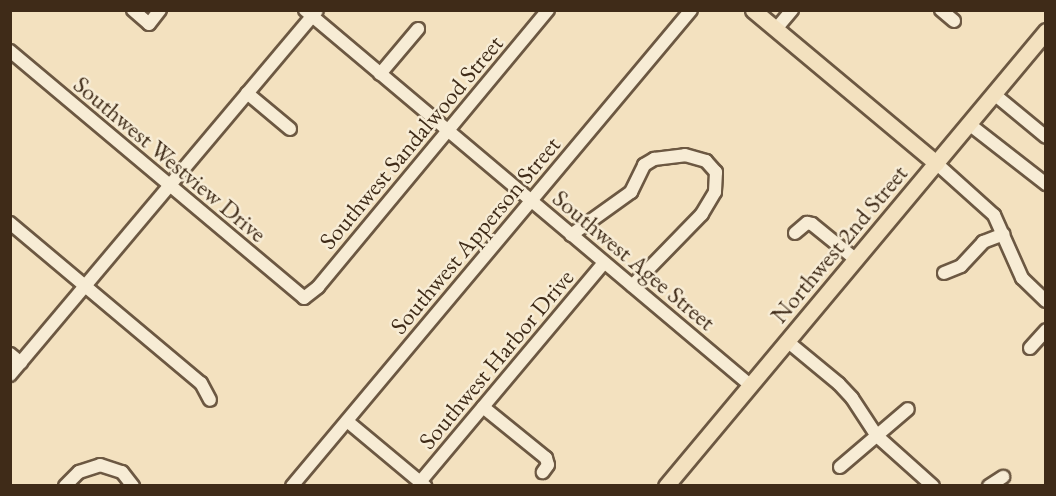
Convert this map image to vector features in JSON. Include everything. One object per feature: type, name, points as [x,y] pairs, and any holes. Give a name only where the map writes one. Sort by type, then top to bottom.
[{"type":"main road","points":[[753,10],[936,163]]},
{"type":"main road","name":"Northwest 2nd Street","points":[[666,486],[1046,31]]},
{"type":"street","points":[[133,10],[149,24],[160,10]]},
{"type":"street","name":"Southwest Sandalwood Street","points":[[304,298],[318,287],[548,10]]},
{"type":"street","name":"Southwest Apperson Street","points":[[292,486],[690,10]]},
{"type":"street","points":[[776,29],[792,10]]},
{"type":"street","points":[[941,10],[954,21]]},
{"type":"street","points":[[10,375],[247,93],[311,12]]},
{"type":"street","name":"Southwest Agee Street","points":[[311,12],[380,74],[750,386]]},
{"type":"street","points":[[380,74],[418,29]]},
{"type":"street","name":"Southwest Westview Drive","points":[[10,51],[304,298]]},
{"type":"street","points":[[247,93],[290,129]]},
{"type":"street","points":[[994,94],[1046,137]]},
{"type":"street","points":[[969,124],[1046,184]]},
{"type":"street","points":[[571,235],[631,192],[644,165],[654,159],[685,155],[706,161],[716,172],[715,192],[706,207],[632,286]]},
{"type":"street","points":[[936,163],[987,207],[999,221],[1022,279],[1046,301]]},
{"type":"street","points":[[10,223],[201,384],[210,400]]},
{"type":"street","points":[[795,233],[807,223],[812,224],[855,260]]},
{"type":"street","points":[[944,273],[961,266],[983,242],[1005,234]]},
{"type":"street","name":"Southwest Harbor Drive","points":[[422,484],[483,407],[604,263]]},
{"type":"street","points":[[1030,348],[1046,330]]},
{"type":"street","points":[[787,341],[846,391],[877,436],[933,486]]},
{"type":"street","points":[[10,354],[21,363]]},
{"type":"street","points":[[483,407],[546,459],[548,465],[543,472]]},
{"type":"street","points":[[840,467],[908,409]]},
{"type":"street","points":[[347,421],[422,484]]},
{"type":"street","points":[[65,486],[79,472],[100,465],[122,472],[133,486]]},
{"type":"street","points":[[989,486],[1003,477]]}]
